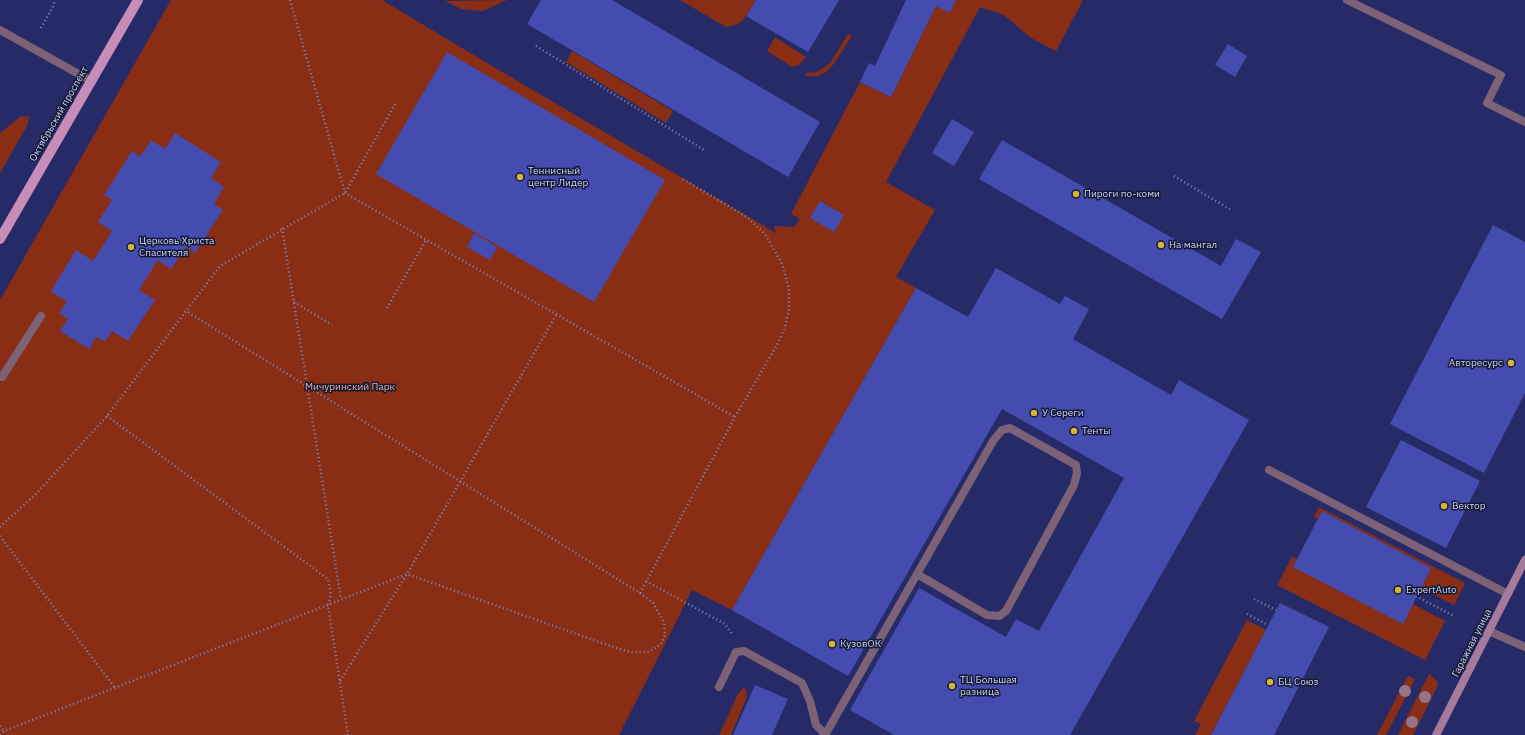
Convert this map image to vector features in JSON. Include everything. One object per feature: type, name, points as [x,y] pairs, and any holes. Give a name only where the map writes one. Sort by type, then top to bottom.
[{"type":"main road","name":"Октябрьский проспект","points":[[0,239],[138,0]]},
{"type":"street","points":[[1347,0],[1501,75],[1487,103],[1525,122]]},
{"type":"street","points":[[0,30],[91,81]]},
{"type":"street","points":[[0,377],[2,378],[41,316]]},
{"type":"street","points":[[719,687],[736,652],[744,651],[802,683],[810,701],[817,731],[826,735],[917,574],[993,441],[1002,430],[1010,428],[1076,465],[1077,473],[1074,486],[1006,611],[999,616],[987,615],[917,574]]},
{"type":"street","points":[[1269,470],[1508,594]]},
{"type":"street","name":"Гаражная улица","points":[[1436,735],[1525,560]]},
{"type":"street","points":[[1489,631],[1525,647]]},
{"type":"path","points":[[41,28],[54,5],[54,0]]},
{"type":"path","points":[[290,0],[345,193],[735,417]]},
{"type":"path","points":[[536,46],[704,150]]},
{"type":"path","points":[[0,527],[36,494],[107,416],[220,266],[282,228],[345,193],[395,104]]},
{"type":"path","points":[[1174,176],[1231,210]]},
{"type":"path","points":[[640,593],[735,417],[777,346],[784,330],[789,310],[789,289],[782,264],[765,234],[747,217],[681,178]]},
{"type":"path","points":[[282,228],[341,599]]},
{"type":"path","points":[[388,308],[426,240]]},
{"type":"path","points":[[294,302],[332,325]]},
{"type":"path","points":[[0,735],[4,731],[407,574],[616,648],[632,652],[649,652],[662,642],[666,630],[659,612],[653,603],[640,593],[186,311]]},
{"type":"path","points":[[340,682],[407,574],[556,315]]},
{"type":"path","points":[[107,416],[328,579],[331,595],[328,605],[348,735]]},
{"type":"path","points":[[0,536],[115,688]]},
{"type":"path","points":[[646,582],[725,624]]},
{"type":"path","points":[[1416,596],[1454,616]]},
{"type":"path","points":[[1254,599],[1276,610]]},
{"type":"path","points":[[1247,614],[1268,625]]},
{"type":"path","points":[[0,726],[4,731]]},
{"type":"green space","name":"Мичуринский Парк","points":[[171,0],[382,0],[776,233],[774,226],[794,227],[800,219],[791,214],[860,82],[891,97],[936,6],[956,0],[1083,0],[1056,51],[1031,38],[1004,15],[980,7],[886,182],[935,210],[896,277],[916,288],[732,610],[692,590],[619,735],[0,735],[0,300]]},
{"type":"green space","points":[[507,0],[483,11],[461,9],[445,1]]},
{"type":"green space","points":[[680,0],[756,0],[743,20],[738,24],[726,27]]},
{"type":"green space","points":[[848,34],[852,36],[833,65],[826,72],[817,76],[806,76],[806,73],[817,72],[830,63]]},
{"type":"green space","points":[[775,37],[806,57],[799,65],[792,67],[767,51]]},
{"type":"green space","points":[[572,51],[673,111],[666,123],[566,62]]},
{"type":"green space","points":[[29,116],[27,126],[0,173],[0,133],[20,117]]},
{"type":"green space","points":[[1319,507],[1465,583],[1454,605],[1421,588],[1431,568],[1322,511],[1318,519],[1314,517]]},
{"type":"green space","points":[[1292,557],[1297,559],[1293,567],[1413,604],[1445,621],[1425,660],[1277,585]]},
{"type":"green space","points":[[1247,620],[1266,630],[1211,735],[1195,735],[1201,724],[1194,721]]},
{"type":"green space","points":[[1429,674],[1437,681],[1438,685],[1413,735],[1398,735]]},
{"type":"green space","points":[[1408,676],[1415,679],[1386,735],[1377,735]]},
{"type":"green space","points":[[743,688],[746,689],[747,697],[731,735],[719,735],[738,694]]},
{"type":"building","points":[[541,0],[612,0],[820,122],[788,177],[527,24]]},
{"type":"building","points":[[756,0],[839,0],[808,52],[746,16]]},
{"type":"building","points":[[906,0],[956,0],[950,13],[936,6],[891,97],[860,82],[869,63],[875,66]]},
{"type":"building","points":[[1228,44],[1247,56],[1235,77],[1215,65]]},
{"type":"building","name":"Теннисный центр Лидер","points":[[447,52],[665,180],[594,302],[376,174]]},
{"type":"building","points":[[952,119],[974,132],[954,166],[932,153]]},
{"type":"building","points":[[175,133],[221,162],[211,178],[224,187],[214,204],[223,210],[195,253],[186,247],[171,269],[158,260],[139,290],[155,300],[128,341],[112,331],[105,342],[96,337],[89,349],[60,331],[68,319],[59,313],[67,302],[51,291],[76,250],[93,261],[112,231],[98,222],[112,200],[104,195],[132,151],[140,157],[151,140],[165,149]]},
{"type":"building","points":[[1002,140],[1221,266],[1236,239],[1261,252],[1222,319],[979,179]]},
{"type":"building","points":[[820,201],[844,215],[834,232],[810,218]]},
{"type":"building","points":[[1493,225],[1525,242],[1525,393],[1484,473],[1390,424]]},
{"type":"building","points":[[474,233],[497,247],[490,260],[467,247]]},
{"type":"building","points":[[996,268],[1060,304],[1065,296],[1089,309],[1073,339],[1171,395],[1179,380],[1249,420],[1070,735],[894,735],[850,710],[919,588],[1006,637],[1016,619],[1039,631],[1124,478],[1002,409],[848,676],[732,610],[916,288],[968,317]]},
{"type":"building","points":[[1401,440],[1480,481],[1446,548],[1366,507]]},
{"type":"building","points":[[1322,511],[1431,568],[1403,624],[1293,567]]},
{"type":"building","name":"БЦ Союз","points":[[1280,603],[1329,627],[1274,735],[1211,735]]},
{"type":"building","points":[[755,685],[788,699],[772,735],[733,735]]},
{"type":"place","name":"Теннисный центр Лидер","points":[[520,177]]},
{"type":"place","name":"Пироги по-коми","points":[[1076,194]]},
{"type":"place","name":"На мангал","points":[[1161,245]]},
{"type":"place","name":"Церковь Христа Спасителя","points":[[131,247]]},
{"type":"place","name":"Авторесурс","points":[[1511,363]]},
{"type":"place","name":"У Сереги","points":[[1034,413]]},
{"type":"place","name":"Тенты","points":[[1074,431]]},
{"type":"place","name":"Вектор","points":[[1444,506]]},
{"type":"place","name":"ExpertAuto","points":[[1398,590]]},
{"type":"place","name":"КузовОК","points":[[832,644]]},
{"type":"place","name":"БЦ Союз","points":[[1270,682]]},
{"type":"place","name":"ТЦ Большая разница","points":[[952,686]]}]
